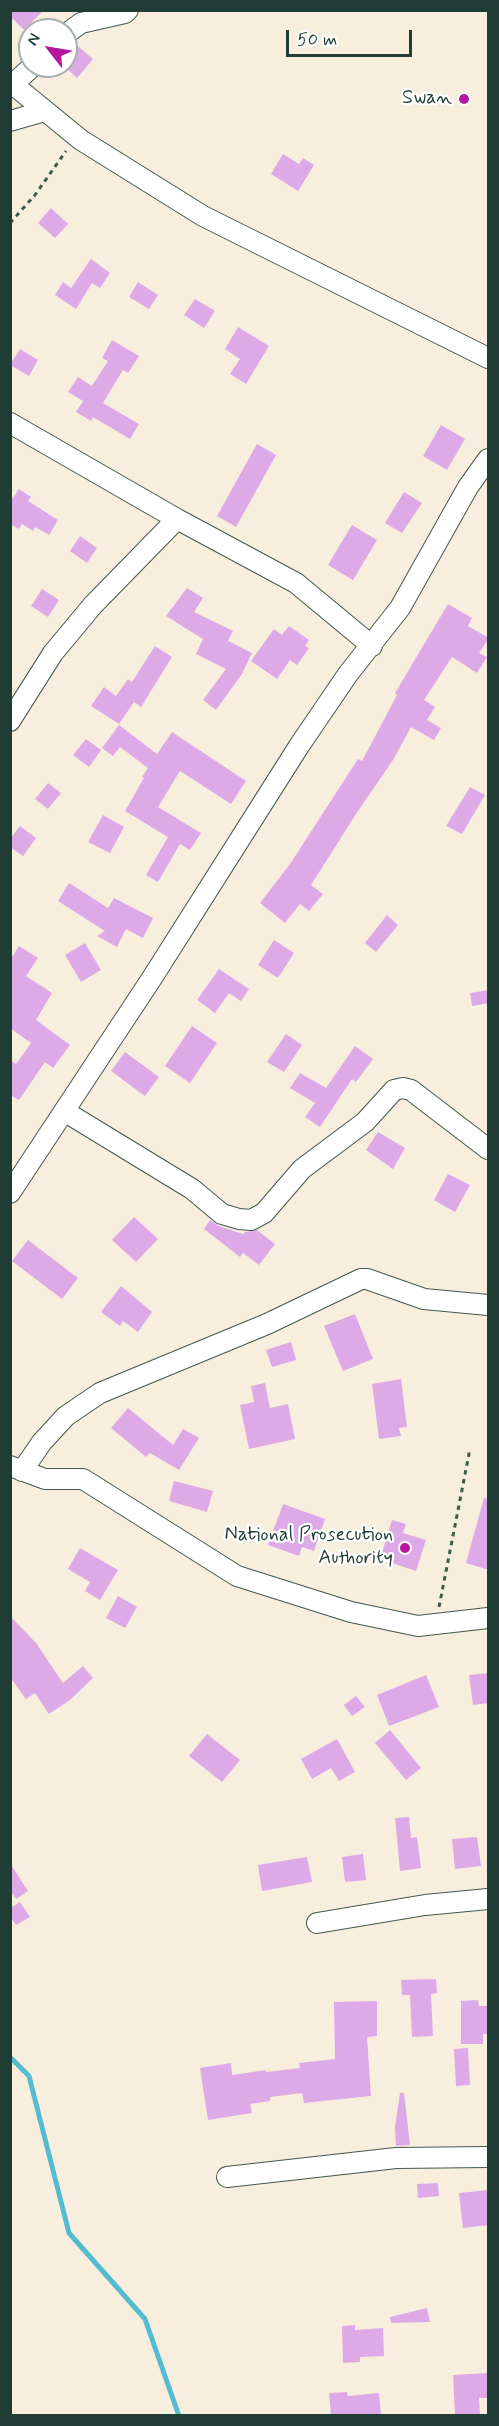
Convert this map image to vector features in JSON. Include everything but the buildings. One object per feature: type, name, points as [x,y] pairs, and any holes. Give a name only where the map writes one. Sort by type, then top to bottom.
[{"type":"street","points":[[78,26],[125,13],[128,10]]},
{"type":"street","points":[[12,83],[76,136],[203,216],[489,358]]},
{"type":"street","points":[[10,121],[45,111]]},
{"type":"street","points":[[10,423],[177,519],[296,583],[372,646]]},
{"type":"street","points":[[10,1193],[152,978],[299,746],[348,674],[400,608],[462,497],[489,459]]},
{"type":"street","points":[[10,721],[53,653],[93,605],[177,519]]},
{"type":"street","points":[[64,1111],[192,1189],[222,1214],[238,1219],[251,1220],[264,1213],[302,1169],[365,1122],[394,1090],[403,1088],[411,1090],[489,1149]]},
{"type":"street","points":[[489,1305],[424,1299],[367,1279],[361,1279],[267,1324],[100,1393],[66,1416],[16,1468],[45,1479],[83,1479],[237,1576],[351,1612],[418,1626],[489,1618]]},
{"type":"street","points":[[317,1923],[425,1905],[489,1899]]},
{"type":"street","points":[[227,2177],[396,2157],[489,2157]]},
{"type":"path","points":[[10,223],[35,195],[76,136]]},
{"type":"path","points":[[437,1624],[439,1603],[467,1466],[468,1448]]},
{"type":"waterway","points":[[10,2057],[29,2076],[69,2233],[145,2319],[179,2416]]},
{"type":"place","name":"Swan","points":[[464,99]]},
{"type":"place","name":"National Prosecution Authority","points":[[405,1548]]}]
